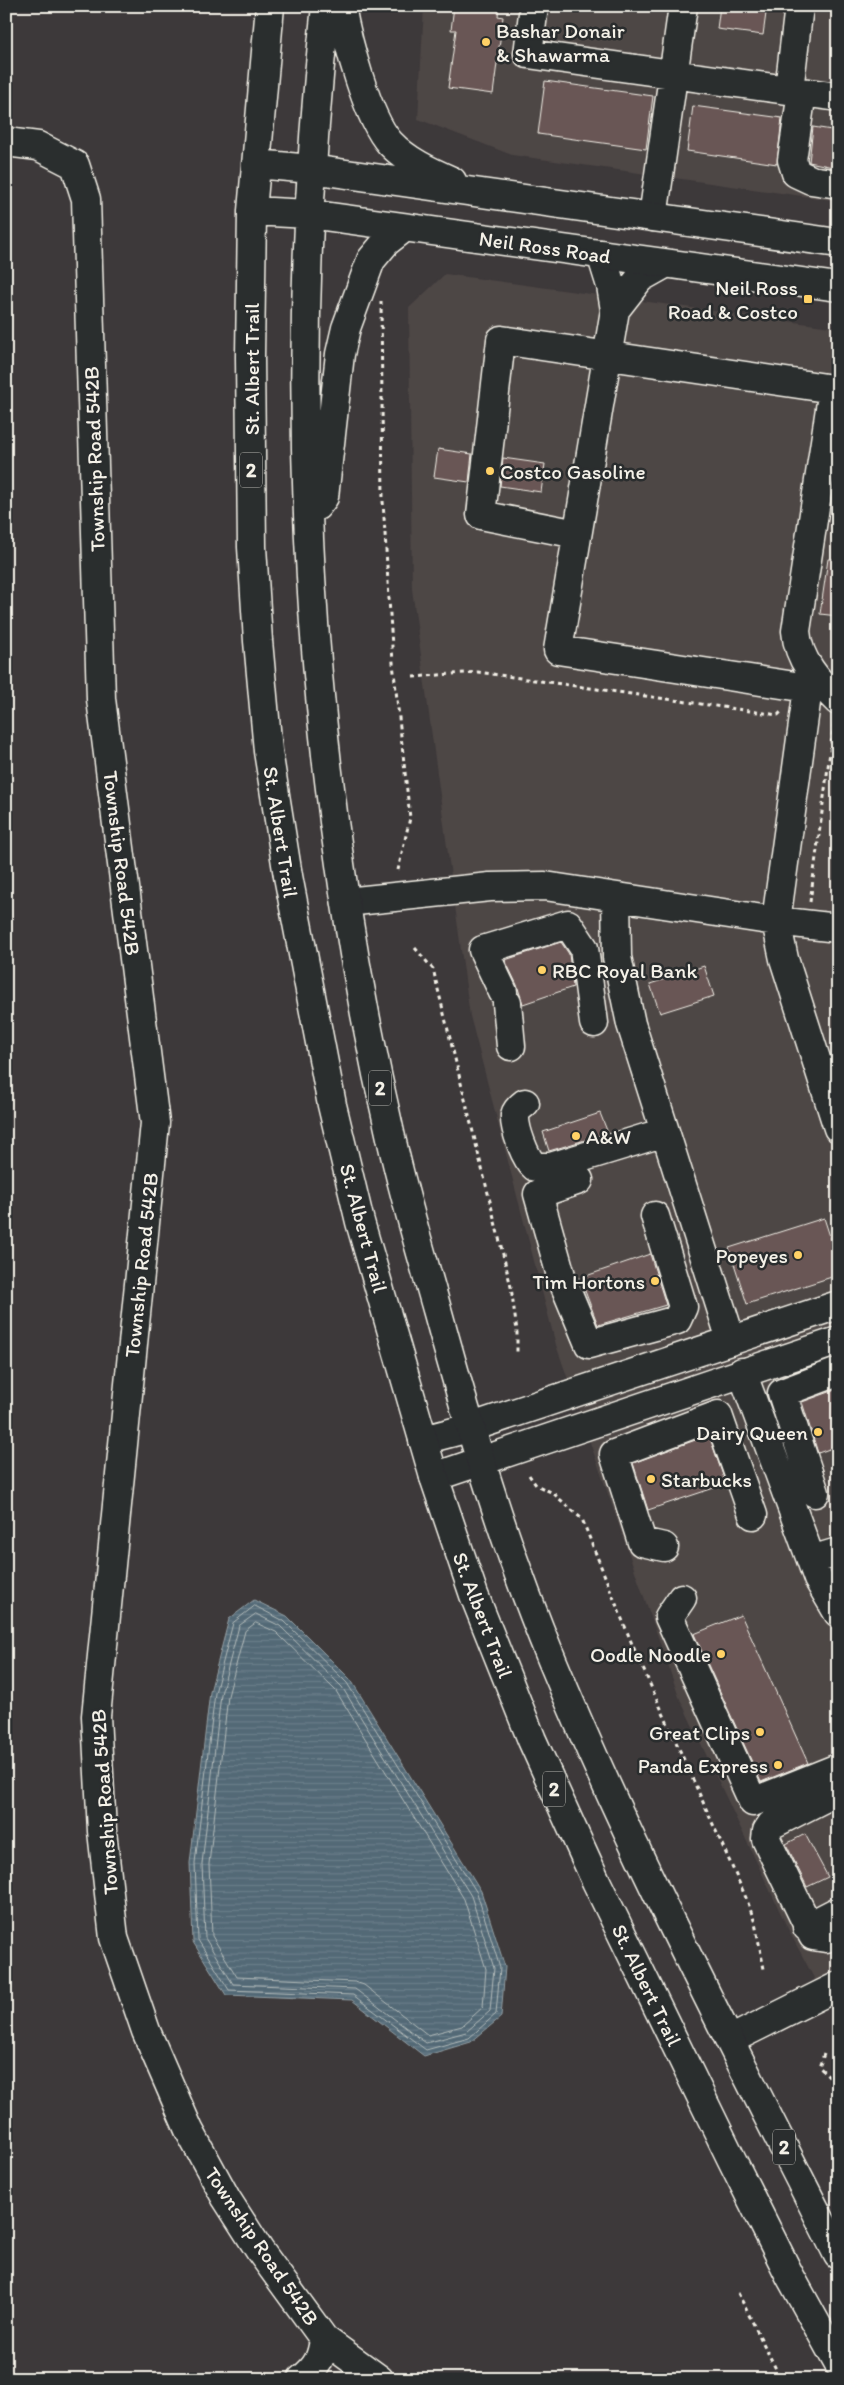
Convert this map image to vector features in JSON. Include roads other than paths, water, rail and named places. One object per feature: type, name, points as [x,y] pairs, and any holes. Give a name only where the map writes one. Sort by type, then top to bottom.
[{"type":"main road","name":"St. Albert Trail","points":[[270,6],[252,211],[250,357],[252,547],[268,751],[298,932],[332,1105],[360,1222],[434,1477],[474,1595],[532,1740],[596,1881],[770,2236],[838,2363]]},
{"type":"main road","name":"2","points":[[326,6],[311,169],[309,214],[305,353],[308,517],[320,685],[346,902],[368,1026],[392,1143],[469,1428],[505,1535],[558,1674],[640,1858],[838,2255]]},
{"type":"main road","points":[[341,6],[348,43],[363,87],[378,123],[389,142],[406,157],[428,171],[478,192]]},
{"type":"main road","points":[[534,6],[528,54],[838,97]]},
{"type":"main road","points":[[653,217],[683,6]]},
{"type":"main road","points":[[799,6],[792,160],[796,174],[811,180],[838,184]]},
{"type":"main road","name":"Township Road 542B","points":[[6,142],[38,146],[75,165],[86,199],[101,699],[155,1122],[96,1716],[102,1831],[114,1938],[146,2031],[189,2130],[226,2198],[256,2244],[324,2339],[322,2356],[312,2372],[302,2379]]},
{"type":"main road","points":[[256,164],[311,169],[838,243]]},
{"type":"main road","name":"Neil Ross Road","points":[[252,211],[309,214],[829,285]]},
{"type":"main road","points":[[308,517],[324,497],[340,354],[346,328],[371,260],[386,242],[404,228]]},
{"type":"main road","points":[[601,254],[611,286],[615,310],[558,650],[810,686],[837,701]]},
{"type":"main road","points":[[615,310],[640,278],[665,264]]},
{"type":"main road","points":[[577,534],[482,515],[501,340],[833,389],[796,631],[797,646],[810,686],[776,921],[784,959],[836,1114]]},
{"type":"main road","points":[[346,902],[490,886],[546,886],[776,921],[838,928]]},
{"type":"main road","points":[[616,897],[619,967],[631,1024],[731,1340]]},
{"type":"main road","points":[[510,1046],[505,997],[483,950],[568,924],[584,948],[594,1023]]},
{"type":"main road","points":[[525,1103],[518,1108],[516,1118],[525,1157],[534,1167],[551,1167],[665,1132]]},
{"type":"main road","points":[[579,1180],[538,1194],[562,1279],[588,1344],[677,1320],[683,1307],[655,1216]]},
{"type":"main road","points":[[423,1440],[469,1428],[838,1305]]},
{"type":"main road","points":[[434,1477],[838,1341]]},
{"type":"main road","points":[[742,1372],[818,1579],[838,1613]]},
{"type":"main road","points":[[815,1493],[782,1393],[838,1372]]},
{"type":"main road","points":[[664,1547],[642,1542],[614,1454],[718,1416],[753,1515]]},
{"type":"main road","points":[[811,1560],[838,1552]]},
{"type":"main road","points":[[682,1598],[669,1617],[754,1802],[838,1768]]},
{"type":"main road","points":[[835,1800],[771,1825],[767,1831],[766,1839],[813,1936],[826,1938],[838,1932]]},
{"type":"main road","points":[[808,1926],[838,1911]]},
{"type":"main road","points":[[730,2040],[838,1986]]},
{"type":"main road","points":[[324,2339],[379,2379]]},
{"type":"water","points":[[254,1600],[287,1616],[351,1680],[481,1891],[505,1967],[501,2017],[471,2042],[424,2056],[352,2000],[226,1995],[193,1942],[190,1863],[210,1692],[229,1619]]},
{"type":"place","name":"Bashar Donair & Shawarma","points":[[486,42]]},
{"type":"place","name":"Neil Ross Road & Costco","points":[[808,299]]},
{"type":"place","name":"Costco Gasoline","points":[[490,471]]},
{"type":"place","name":"RBC Royal Bank","points":[[542,970]]},
{"type":"place","name":"A&W","points":[[576,1136]]},
{"type":"place","name":"Popeyes","points":[[798,1255]]},
{"type":"place","name":"Tim Hortons","points":[[655,1281]]},
{"type":"place","name":"Dairy Queen","points":[[818,1432]]},
{"type":"place","name":"Starbucks","points":[[651,1479]]},
{"type":"place","name":"Oodle Noodle","points":[[721,1654]]},
{"type":"place","name":"Great Clips","points":[[760,1732]]},
{"type":"place","name":"Panda Express","points":[[778,1765]]}]
